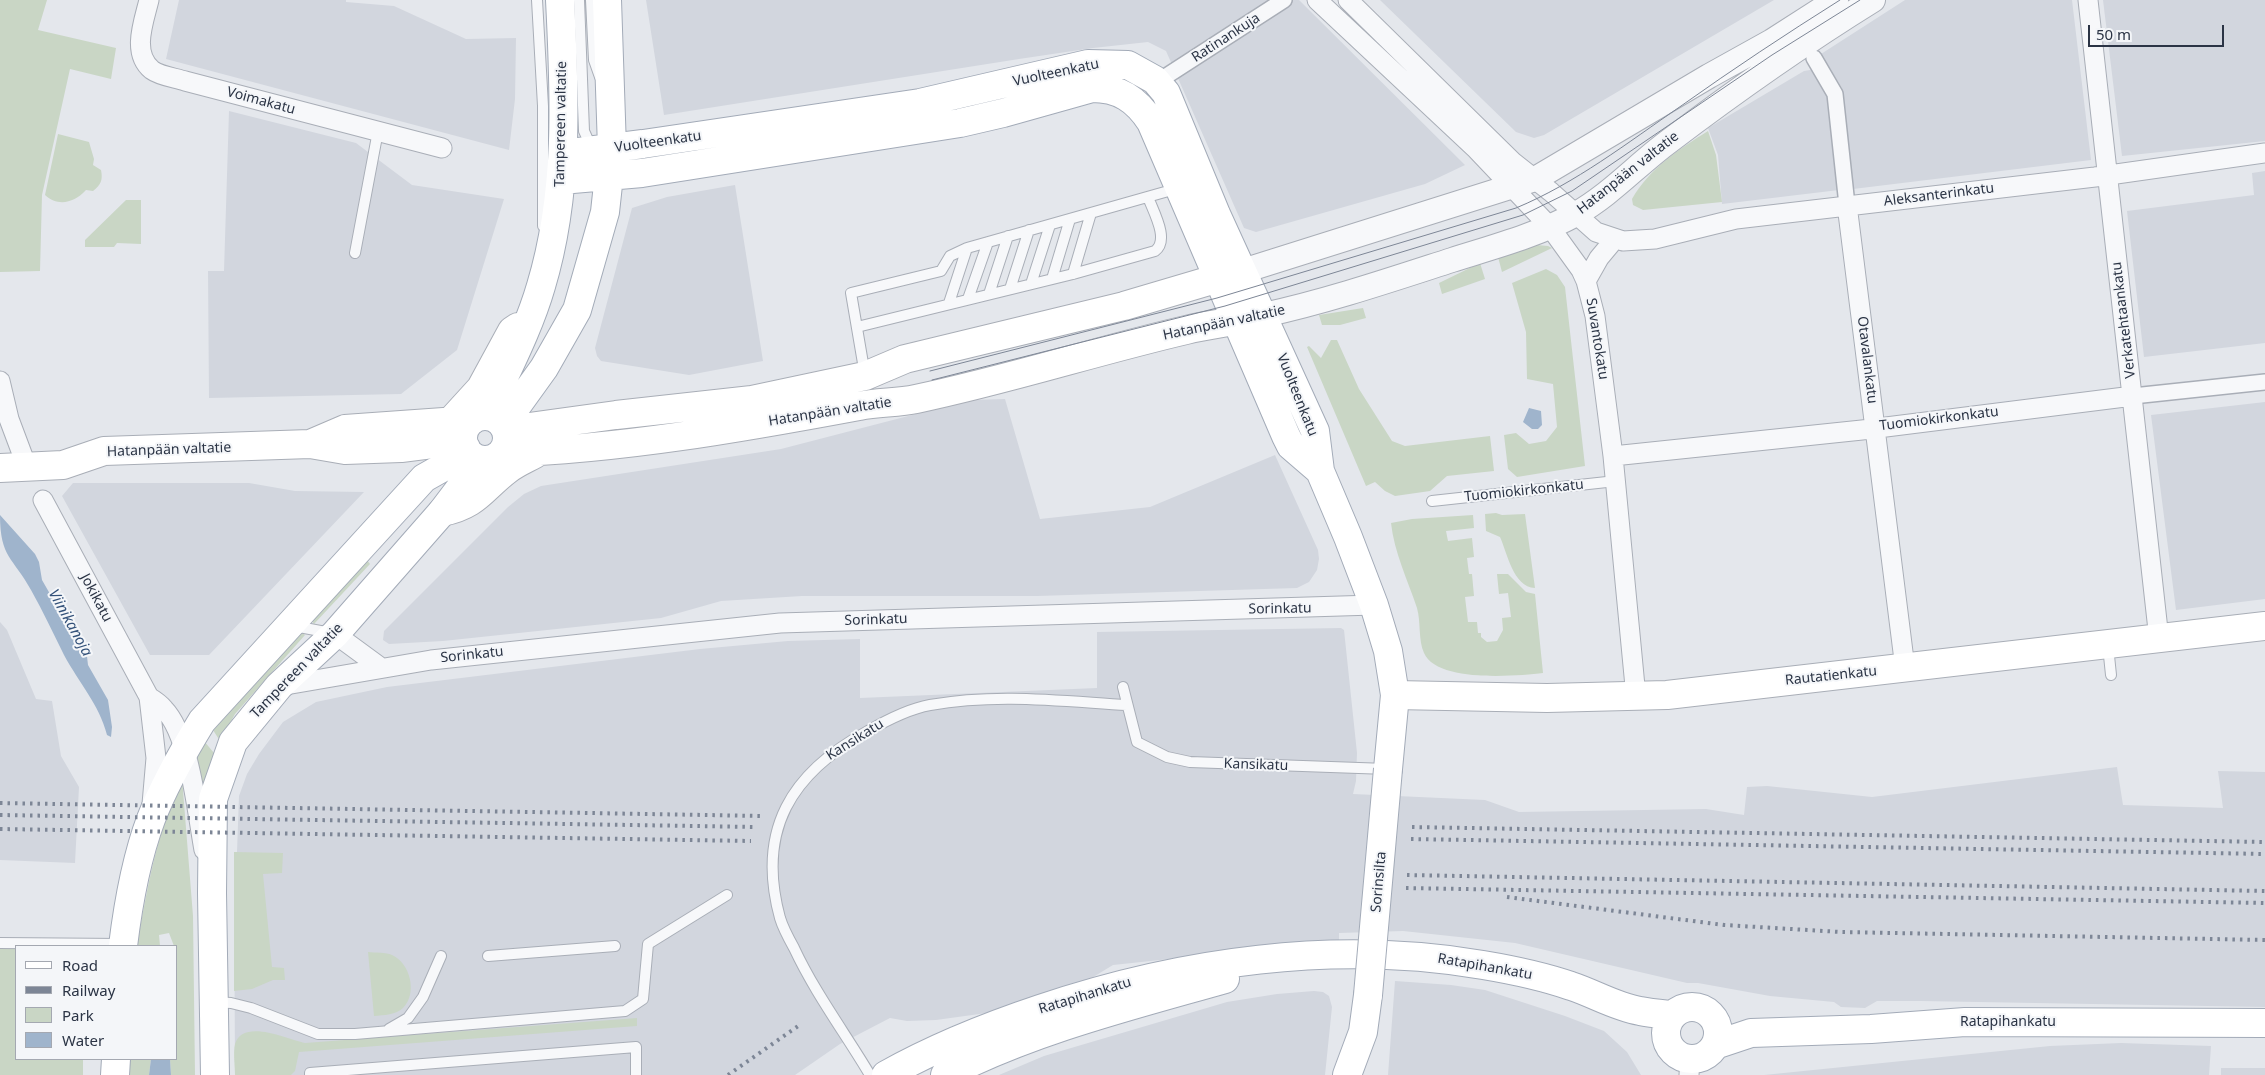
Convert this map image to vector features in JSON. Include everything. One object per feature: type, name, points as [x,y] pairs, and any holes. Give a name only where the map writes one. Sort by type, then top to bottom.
[{"type":"main road","name":"Tampereen valtatie","points":[[215,1075],[212,893],[213,799],[232,742],[279,686],[335,634],[442,512],[467,479],[481,435],[530,320],[552,241],[562,167],[560,0]]},
{"type":"main road","name":"Tampereen valtatie","points":[[123,945],[137,872],[151,820],[185,750],[202,721],[424,478],[447,465],[481,435],[544,368],[577,310],[605,212],[613,162],[607,0]]},
{"type":"main road","name":"Vuolteenkatu","points":[[562,167],[613,162],[920,103],[1088,64],[1128,65],[1155,80],[1166,93],[1190,185],[1231,274],[1264,315],[1315,431],[1320,471],[1374,605],[1388,651],[1395,695],[1388,769]]},
{"type":"main road","name":"Vuolteenkatu","points":[[1231,274],[1236,321],[1291,446],[1320,471]]},
{"type":"main road","name":"Hatanpään valtatie","points":[[481,435],[539,452],[706,432],[868,390],[904,360],[1124,306],[1231,274]]},
{"type":"main road","name":"Hatanpään valtatie","points":[[0,468],[63,465],[104,451],[310,444],[345,450],[401,448],[448,442],[529,427],[752,400],[868,390],[914,400],[1015,376],[1187,330],[1264,315]]},
{"type":"main road","points":[[481,435],[481,388],[512,331],[530,320]]},
{"type":"main road","points":[[442,512],[459,509],[472,502],[508,469],[539,452]]},
{"type":"main road","name":"Rautatienkatu","points":[[1395,695],[1547,698],[1636,697],[2108,646],[2265,626]]},
{"type":"main road","name":"Sorinsilta","points":[[1363,1032],[1388,769]]},
{"type":"main road","name":"Ratapihankatu","points":[[886,1075],[915,1058],[956,1039],[1096,991],[1166,974],[1232,963],[1295,957],[1380,954],[1481,964],[1552,980],[1638,1011],[1669,1025]]},
{"type":"main road","name":"Ratapihankatu","points":[[945,1075],[973,1060],[1057,1028],[1295,957]]},
{"type":"main road","points":[[1696,1007],[1708,1012],[1715,1034],[1707,1054],[1690,1067],[1667,1043],[1669,1025],[1683,1008],[1696,1007]]},
{"type":"main road","name":"Ratapihankatu","points":[[1715,1034],[1871,1029],[1965,1022],[2265,1023]]},
{"type":"main road","points":[[1347,1075],[1363,1032]]},
{"type":"main road","points":[[1363,1032],[1365,1075]]},
{"type":"main road","points":[[116,1060],[116,1075]]},
{"type":"street","name":"Voimakatu","points":[[149,0],[140,48],[144,59],[152,70],[185,81],[442,148]]},
{"type":"street","name":"Ratinankuja","points":[[1168,75],[1284,0]]},
{"type":"street","name":"Suvantokatu","points":[[1317,0],[1475,148],[1550,227],[1581,270],[1586,281],[1595,316],[1616,481],[1636,697]]},
{"type":"street","points":[[1348,0],[1513,162],[1577,214]]},
{"type":"street","name":"Hatanpään valtatie","points":[[1231,274],[1535,179],[1772,41],[1836,0]]},
{"type":"street","name":"Hatanpään valtatie","points":[[1264,315],[1320,302],[1550,227],[1577,214],[1608,192],[1655,152],[1704,115],[1808,42],[1873,0]]},
{"type":"street","name":"Verkatehtaankatu","points":[[2088,0],[2159,639]]},
{"type":"street","name":"Otavalankatu","points":[[1814,58],[1835,94],[1847,205],[1905,668]]},
{"type":"street","name":"Aleksanterinkatu","points":[[1577,214],[1596,232],[1614,240],[1636,242],[1655,239],[1736,218],[2107,175],[2265,153]]},
{"type":"street","points":[[1586,281],[1599,258],[1614,240]]},
{"type":"street","points":[[0,381],[9,418],[27,467]]},
{"type":"street","name":"Tuomiokirkonkatu","points":[[1613,456],[2265,382]]},
{"type":"street","name":"Jokikatu","points":[[43,500],[149,697],[156,758],[151,820]]},
{"type":"street","name":"Sorinkatu","points":[[279,686],[380,667],[431,660],[780,623],[1374,605]]},
{"type":"street","points":[[335,634],[380,667]]},
{"type":"street","name":"Jokikatu","points":[[149,697],[164,708],[169,715],[185,750],[212,893]]},
{"type":"lane","points":[[538,0],[543,106],[541,286]]},
{"type":"lane","points":[[579,0],[584,131],[589,142],[613,162]]},
{"type":"lane","points":[[591,0],[594,60],[612,114]]},
{"type":"lane","points":[[355,253],[378,131]]},
{"type":"lane","points":[[868,390],[851,293],[941,271],[950,256],[967,248],[1190,185]]},
{"type":"lane","points":[[857,328],[949,303],[1073,274],[1155,251],[1159,248],[1161,236],[1148,197]]},
{"type":"lane","points":[[1073,274],[1091,213]]},
{"type":"lane","points":[[1052,279],[1070,219]]},
{"type":"lane","points":[[1031,284],[1050,224]]},
{"type":"lane","points":[[1010,289],[1029,230]]},
{"type":"lane","points":[[989,294],[1008,236]]},
{"type":"lane","points":[[968,299],[988,242]]},
{"type":"lane","points":[[949,303],[967,248]]},
{"type":"lane","name":"Tuomiokirkonkatu","points":[[1432,501],[1616,481]]},
{"type":"lane","points":[[288,625],[335,634]]},
{"type":"lane","points":[[2108,646],[2111,675]]},
{"type":"lane","name":"Kansikatu","points":[[1123,687],[1137,742],[1167,757],[1190,762],[1388,769]]},
{"type":"lane","name":"Kansikatu","points":[[870,1075],[800,961],[780,920],[772,884],[772,859],[776,832],[786,804],[806,778],[833,752],[886,720],[928,705],[1014,697],[1127,705]]},
{"type":"lane","points":[[214,1002],[231,1002],[251,1008],[318,1034],[355,1034],[625,1011],[643,999],[648,944],[727,895]]},
{"type":"lane","points":[[0,943],[123,945]]},
{"type":"lane","points":[[488,956],[615,946]]},
{"type":"lane","points":[[386,1031],[408,1018],[423,997],[441,956]]},
{"type":"lane","points":[[310,1075],[310,1073],[320,1072],[636,1047],[636,1075]]},
{"type":"shaded area","points":[[179,0],[346,0],[346,2],[394,6],[466,39],[516,38],[515,99],[509,150],[166,59]]},
{"type":"shaded area","points":[[646,0],[1299,0],[1465,165],[1425,184],[1256,232],[1244,228],[1166,51],[1148,42],[1019,59],[664,115]]},
{"type":"shaded area","points":[[1380,0],[1774,0],[1544,135],[1534,138],[1516,132]]},
{"type":"shaded area","points":[[1905,0],[2072,0],[2091,160],[1853,189],[1842,88],[1821,54]]},
{"type":"shaded area","points":[[2103,0],[2265,0],[2265,141],[2122,156]]},
{"type":"shaded area","points":[[1816,69],[1834,100],[1839,190],[1722,204],[1718,155],[1708,128],[1804,71]]},
{"type":"shaded area","points":[[229,111],[356,143],[412,185],[504,199],[457,350],[401,394],[209,398],[208,271],[224,271]]},
{"type":"shaded area","points":[[2265,171],[2265,343],[2144,357],[2127,211],[2254,195],[2252,173]]},
{"type":"shaded area","points":[[735,185],[763,361],[689,375],[601,361],[597,356],[595,348],[632,208],[667,197]]},
{"type":"shaded area","points":[[1005,399],[1040,519],[1150,507],[1275,455],[1318,550],[1317,570],[1309,582],[1297,588],[1037,596],[802,596],[721,601],[661,618],[443,641],[389,644],[383,640],[384,631],[508,507],[524,494],[541,486],[781,449],[970,400]]},
{"type":"shaded area","points":[[2265,402],[2265,599],[2176,610],[2151,415]]},
{"type":"shaded area","points":[[73,483],[249,483],[295,491],[364,492],[209,655],[150,655],[62,496]]},
{"type":"shaded area","points":[[0,622],[7,630],[36,699],[52,701],[61,756],[79,787],[75,863],[0,860]]},
{"type":"shaded area","points":[[1341,628],[1344,630],[1357,753],[1356,781],[1353,794],[1485,800],[1519,812],[1706,809],[1744,815],[1747,787],[1767,786],[1872,797],[2117,767],[2123,805],[2223,808],[2218,771],[2265,772],[2265,1007],[1877,1001],[1865,1008],[1841,1007],[1834,1002],[1770,996],[1698,983],[1687,983],[1515,943],[1403,931],[1339,933],[1339,941],[1113,965],[1075,988],[994,1012],[936,1020],[907,1021],[890,1018],[840,1044],[795,1075],[235,1075],[234,852],[237,852],[239,796],[247,774],[259,754],[283,722],[316,702],[387,687],[700,649],[788,641],[860,639],[860,698],[1097,688],[1097,632]]},
{"type":"shaded area","points":[[1395,981],[1451,985],[1485,990],[1565,1016],[1604,1031],[1627,1052],[1641,1075],[1388,1075]]},
{"type":"shaded area","points":[[1323,992],[1329,996],[1332,1007],[1325,1075],[999,1075],[1044,1056],[1227,1002],[1277,994]]},
{"type":"shaded area","points":[[2121,1043],[2211,1046],[2209,1075],[1764,1075],[2050,1046]]},
{"type":"shaded area","points":[[2221,1068],[2265,1068],[2265,1075],[2221,1075]]},
{"type":"green space","points":[[0,0],[47,0],[38,30],[116,48],[111,79],[70,69],[42,195],[40,271],[0,272]]},
{"type":"green space","points":[[1708,131],[1716,155],[1722,202],[1643,210],[1633,205],[1632,199],[1639,188],[1656,169],[1686,145]]},
{"type":"green space","points":[[58,134],[89,142],[94,159],[93,165],[101,170],[102,174],[101,182],[93,191],[86,190],[76,198],[66,202],[55,201],[45,195]]},
{"type":"green space","points":[[126,200],[141,200],[141,244],[117,243],[114,247],[85,247],[85,240]]},
{"type":"green space","points":[[1537,245],[1552,248],[1502,272],[1498,257]]},
{"type":"green space","points":[[1480,263],[1485,279],[1442,294],[1439,283]]},
{"type":"green space","points":[[1546,269],[1557,275],[1565,287],[1585,466],[1517,477],[1508,469],[1504,435],[1516,433],[1529,444],[1546,441],[1557,427],[1553,384],[1527,379],[1526,332],[1512,283]]},
{"type":"green space","points":[[1363,308],[1366,318],[1340,325],[1322,325],[1319,315]]},
{"type":"green space","points":[[1331,340],[1337,340],[1359,389],[1392,441],[1405,446],[1490,436],[1494,471],[1447,476],[1430,491],[1395,496],[1385,491],[1375,482],[1366,486],[1307,347],[1309,346],[1321,358]]},
{"type":"green space","points":[[1496,513],[1502,515],[1525,514],[1535,588],[1521,582],[1516,575],[1500,537],[1486,531],[1485,514]]},
{"type":"green space","points":[[1473,515],[1474,528],[1446,531],[1448,541],[1472,538],[1474,557],[1467,558],[1469,574],[1472,574],[1474,596],[1465,597],[1468,622],[1477,622],[1478,633],[1481,633],[1481,637],[1487,642],[1497,641],[1503,630],[1502,618],[1511,617],[1508,593],[1499,594],[1497,574],[1508,574],[1526,592],[1535,594],[1543,673],[1497,676],[1460,673],[1444,669],[1432,663],[1424,653],[1417,608],[1398,556],[1391,523],[1412,519]]},
{"type":"green space","points":[[367,560],[370,564],[314,624],[312,621]]},
{"type":"green space","points":[[302,632],[305,635],[235,714],[220,741],[213,730]]},
{"type":"green space","points":[[204,741],[214,753],[202,789],[194,755]]},
{"type":"green space","points":[[182,778],[193,916],[195,1075],[171,1075],[170,1060],[178,1060],[178,945],[174,945],[169,933],[159,935],[160,945],[137,945],[159,839]]},
{"type":"green space","points":[[234,852],[283,853],[282,873],[263,874],[272,967],[284,968],[285,980],[273,980],[252,989],[234,991]]},
{"type":"green space","points":[[0,946],[15,949],[15,1060],[83,1060],[83,1075],[0,1075]]},
{"type":"green space","points":[[368,952],[392,955],[398,959],[407,971],[411,987],[410,995],[408,1002],[397,1012],[374,1016]]},
{"type":"green space","points":[[637,1018],[637,1026],[299,1052],[295,1071],[291,1075],[235,1075],[235,1044],[240,1036],[247,1032],[266,1032],[305,1043]]},
{"type":"green space","points":[[130,1060],[151,1060],[149,1075],[130,1075]]},
{"type":"water","points":[[1529,408],[1541,411],[1542,425],[1538,429],[1532,429],[1523,422]]},
{"type":"water","points":[[0,515],[35,554],[39,562],[42,580],[73,634],[86,648],[88,665],[108,700],[112,727],[111,737],[107,735],[94,703],[64,655],[31,590],[5,549],[2,540]]},
{"type":"water","points":[[151,1060],[170,1060],[171,1075],[149,1075]]},
{"type":"tram line","points":[[930,371],[1217,298],[1516,208],[1560,187],[1601,162],[1740,65],[1840,0]]},
{"type":"tram line","points":[[932,380],[1225,306],[1523,215],[1572,191],[1772,55],[1860,0]]},
{"type":"railway","points":[[0,803],[764,816]]},
{"type":"railway","points":[[0,815],[757,827]]},
{"type":"railway","points":[[1412,827],[2265,842]]},
{"type":"railway","points":[[0,829],[751,841]]},
{"type":"railway","points":[[1411,839],[2265,854]]},
{"type":"railway","points":[[1407,875],[2265,891]]},
{"type":"railway","points":[[1406,888],[2265,903]]},
{"type":"railway","points":[[1507,897],[1724,925],[1841,932],[2265,940]]},
{"type":"railway","points":[[728,1075],[801,1024]]},
{"type":"water label","name":"Viinikanoja","points":[[70,623]]}]
